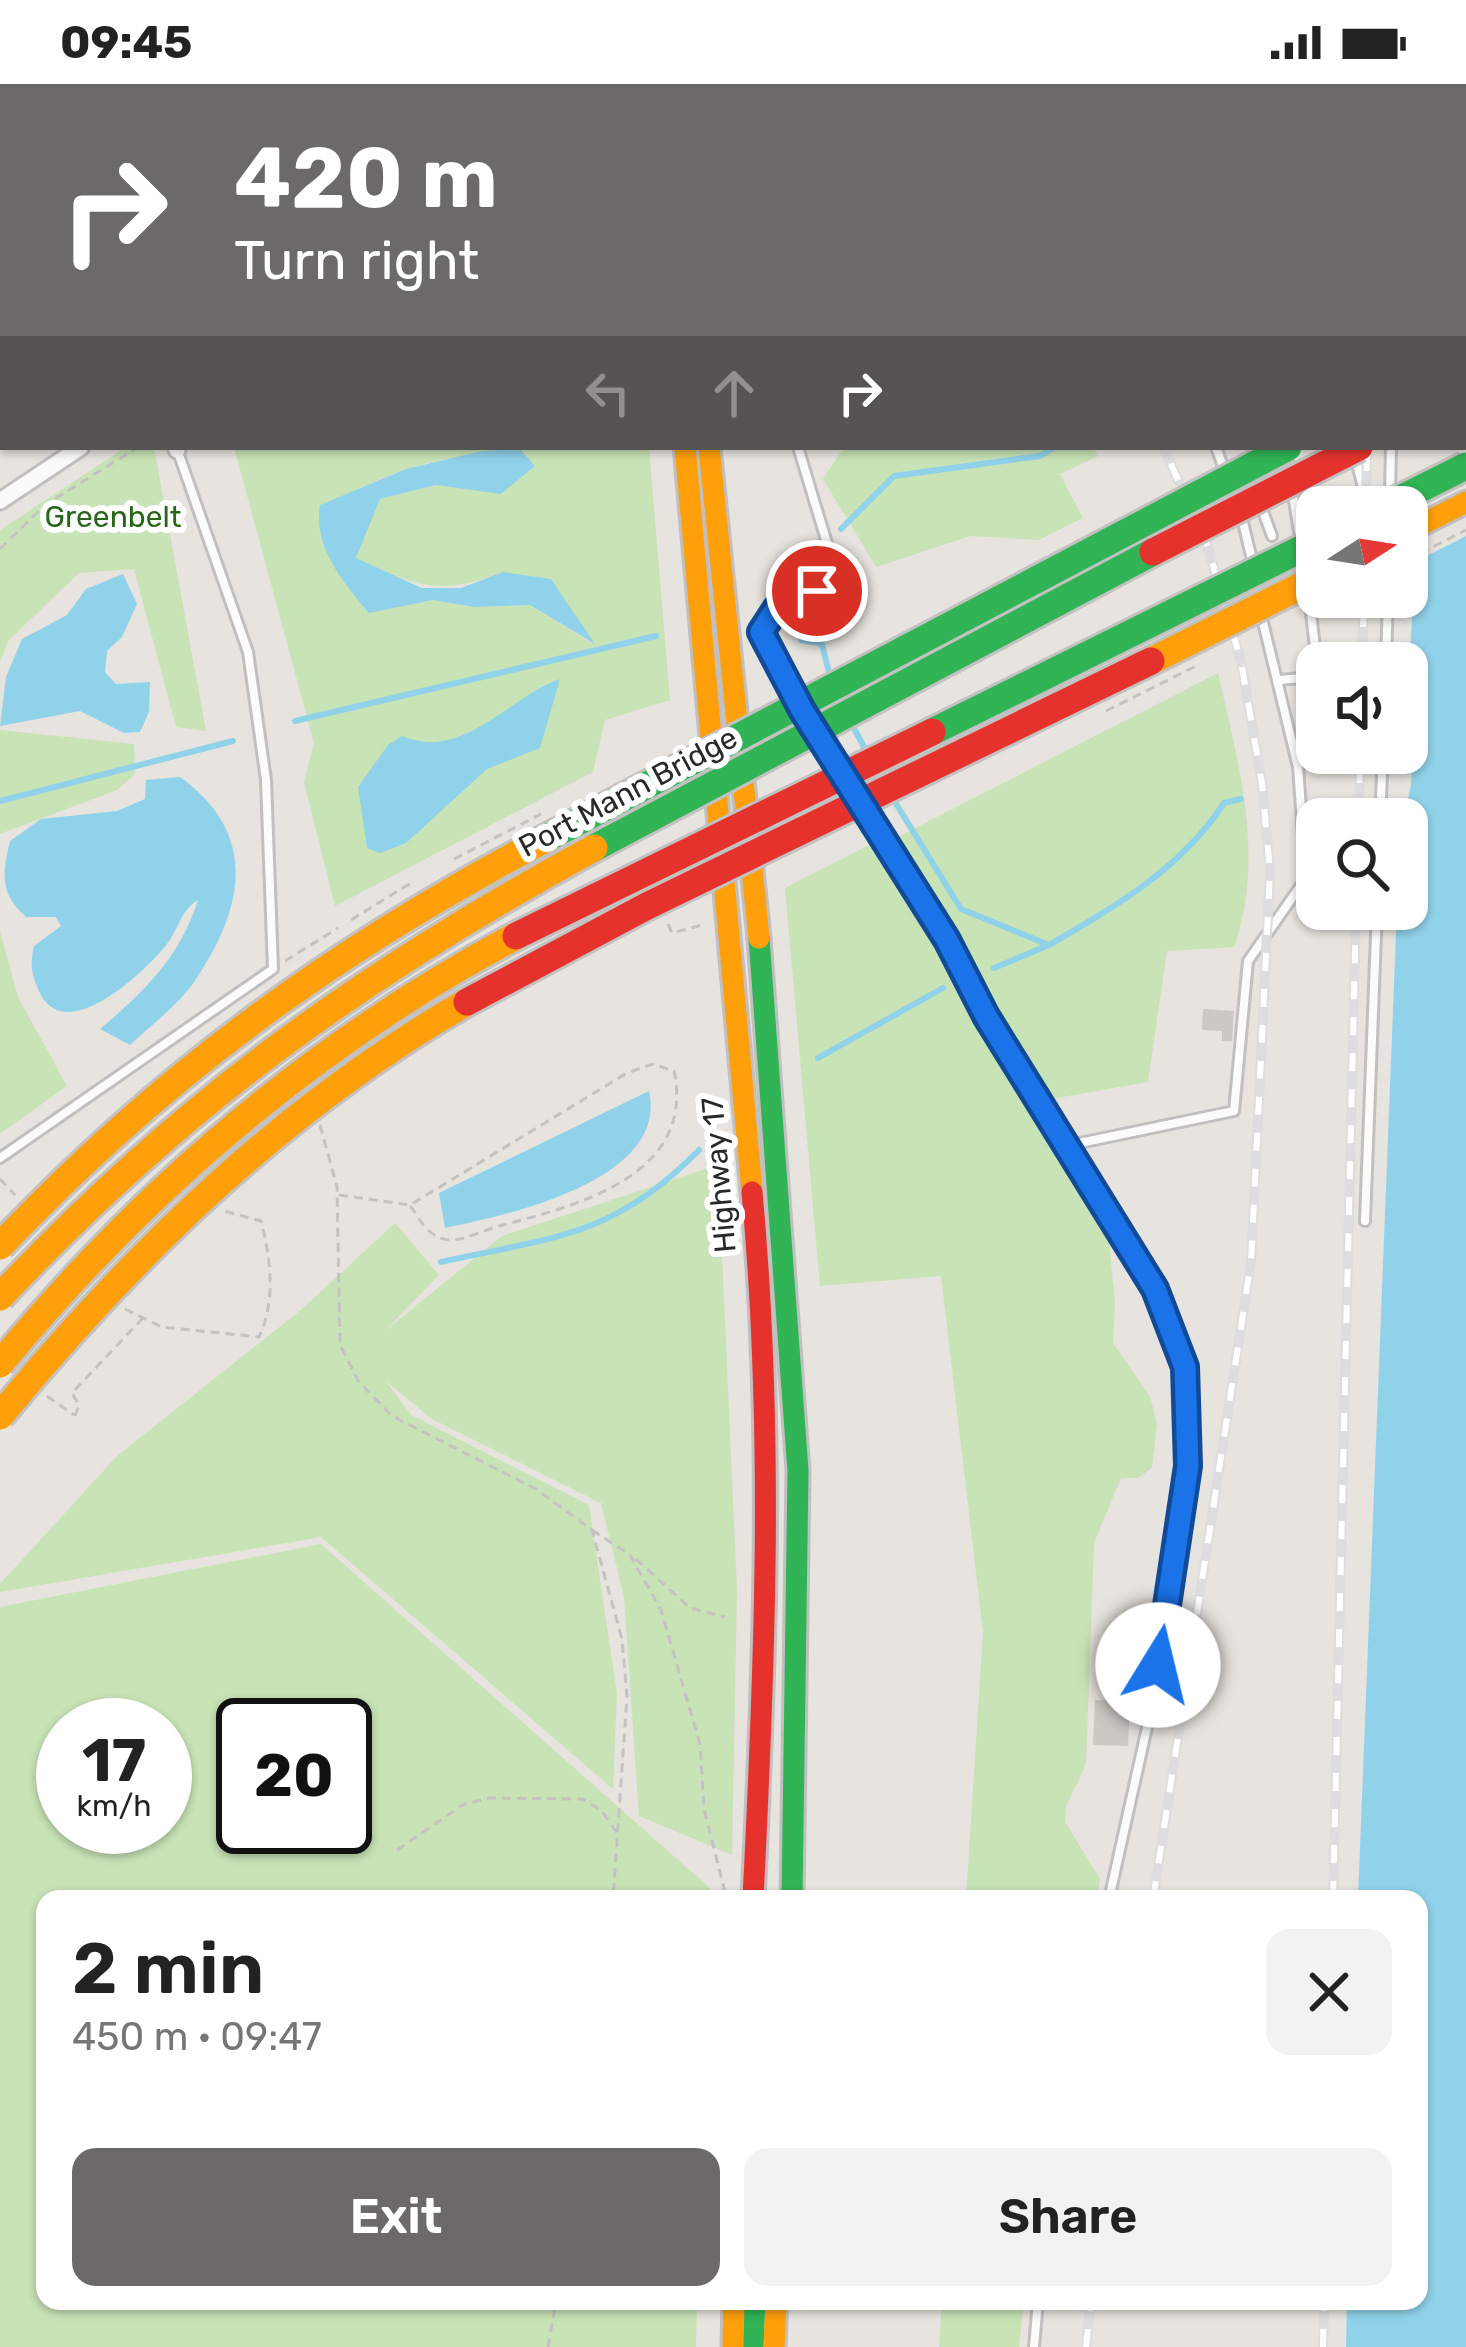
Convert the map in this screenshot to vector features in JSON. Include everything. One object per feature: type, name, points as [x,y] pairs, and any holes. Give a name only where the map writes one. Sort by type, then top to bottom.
[{"type":"highway","name":"Highway 17","points":[[685,450],[765,1336],[769,1583],[753,1890]]},
{"type":"highway","name":"Highway 17","points":[[710,450],[781,1195],[798,1474],[799,1698],[792,1890]]},
{"type":"highway","points":[[0,1246],[103,1140],[202,1053],[316,970],[414,908],[1277,450]]},
{"type":"highway","name":"Port Mann Bridge","points":[[0,1297],[127,1164],[225,1079],[412,949],[1106,575],[1350,450]]},
{"type":"highway","points":[[1427,486],[1466,466]]},
{"type":"highway","points":[[1428,521],[1466,502]]},
{"type":"highway","points":[[0,1364],[91,1256],[153,1193],[250,1108],[395,1006],[547,920],[1296,551]]},
{"type":"highway","points":[[0,1416],[62,1339],[177,1218],[273,1135],[397,1046],[563,950],[1296,588]]},
{"type":"highway","points":[[756,1840],[762,1890]]},
{"type":"highway","points":[[733,2347],[734,2310]]},
{"type":"highway","points":[[753,2347],[755,2310]]},
{"type":"highway","points":[[774,2347],[776,2310]]},
{"type":"highway","points":[[790,2347],[792,2310]]},
{"type":"street","points":[[0,501],[76,450]]},
{"type":"lane","points":[[0,1158],[273,969],[266,780],[248,652],[177,450]]},
{"type":"lane","points":[[799,450],[833,563],[817,591],[776,609],[761,632],[802,710]]},
{"type":"lane","points":[[1217,450],[1249,535],[1256,584]]},
{"type":"lane","points":[[1240,450],[1272,536]]},
{"type":"lane","points":[[1284,450],[1314,642]]},
{"type":"lane","points":[[1318,450],[1327,480]]},
{"type":"lane","points":[[1357,450],[1364,486]]},
{"type":"lane","points":[[1388,486],[1391,450]]},
{"type":"lane","points":[[1070,1145],[1234,1111],[1248,961],[1306,878],[1298,767],[1259,602]]},
{"type":"lane","points":[[1278,680],[1296,679]]},
{"type":"lane","points":[[815,729],[1155,1289],[1185,1367],[1190,1421],[1152,1705],[1111,1890]]},
{"type":"lane","points":[[1366,1221],[1376,930]]},
{"type":"lane","points":[[1034,2347],[1037,2310]]},
{"type":"path","points":[[0,549],[45,506],[133,450]]},
{"type":"path","points":[[1428,549],[1466,530]]},
{"type":"path","points":[[1094,716],[1217,656]]},
{"type":"path","points":[[337,1195],[410,1205],[627,1072],[653,1064],[674,1071],[678,1090],[664,1148],[637,1173],[590,1201],[451,1241],[429,1233],[410,1205]]},
{"type":"path","points":[[317,1116],[337,1195],[340,1345],[359,1382],[392,1416],[536,1489],[630,1555],[690,1607],[724,1617]]},
{"type":"path","points":[[303,1136],[321,1124]]},
{"type":"path","points":[[207,1219],[222,1205]]},
{"type":"path","points":[[222,1333],[260,1337],[269,1315],[269,1288]]},
{"type":"path","points":[[75,1416],[80,1405],[72,1393],[143,1318]]},
{"type":"path","points":[[38,1398],[51,1382]]},
{"type":"path","points":[[592,1530],[622,1639],[627,1757],[615,1890]]},
{"type":"path","points":[[630,1555],[661,1610],[682,1673],[700,1744],[704,1810],[724,1890]]},
{"type":"path","points":[[397,1850],[464,1804],[490,1798],[582,1799],[601,1810],[620,1838]]},
{"type":"path","points":[[548,2347],[554,2310]]},
{"type":"green space","name":"Greenbelt","points":[[121,450],[155,450],[206,731],[176,727],[134,569],[79,573],[8,641],[0,662],[0,530]]},
{"type":"green space","points":[[235,450],[649,450],[670,700],[605,720],[593,772],[335,906],[304,782],[314,743]],"holes":[[[446,459],[501,493],[436,485],[380,499],[356,558],[428,585],[461,584],[503,572],[593,644],[530,605],[475,607],[433,600],[369,612],[321,505],[405,469]]]},
{"type":"green space","points":[[842,450],[1095,450],[1098,456],[1060,474],[1083,518],[1039,540],[970,536],[876,567],[823,479]]},
{"type":"green space","points":[[1218,673],[1246,810],[1248,879],[1234,947],[1167,951],[1148,1082],[1051,1099],[896,838]]},
{"type":"green space","points":[[0,730],[134,744],[135,774],[117,790],[0,834]]},
{"type":"green space","points":[[873,843],[1109,1239],[1113,1343],[1150,1396],[1157,1424],[1152,1468],[1138,1478],[1121,1478],[1094,1543],[1086,1764],[1066,1807],[1065,1822],[1100,1879],[1098,1890],[967,1890],[983,1632],[941,1276],[820,1286],[785,888]]},
{"type":"green space","points":[[0,931],[18,997],[67,1086],[0,1134]]},
{"type":"green space","points":[[718,1165],[737,1590],[732,1855],[639,1816],[624,1597],[601,1503],[432,1419],[386,1381],[411,1415],[589,1505],[617,1694],[613,1789],[321,1537],[0,1592],[0,1584],[117,1456],[302,1309],[395,1223],[439,1275],[386,1330],[502,1236]]},
{"type":"green space","points":[[321,1544],[710,1888],[36,1890],[36,2310],[697,2310],[696,2347],[0,2347],[0,1607]]},
{"type":"green space","points":[[941,2310],[1023,2310],[1019,2347],[939,2347]]},
{"type":"water","points":[[521,450],[535,466],[501,494],[436,485],[380,499],[356,558],[422,588],[461,588],[503,572],[551,579],[595,644],[530,605],[475,607],[433,600],[369,613],[340,576],[321,535],[320,505],[406,469],[482,451]]},
{"type":"water","points":[[1421,450],[1466,450],[1466,2347],[1346,2347],[1347,2310],[1428,2310],[1428,1890],[1358,1890],[1396,930],[1428,930],[1428,798],[1407,798],[1411,776],[1428,774],[1428,642],[1411,642],[1412,618],[1428,618],[1428,486],[1419,486]]},
{"type":"water","points":[[123,574],[137,604],[122,637],[107,651],[105,672],[116,684],[150,682],[149,712],[140,732],[124,733],[80,711],[0,726],[6,677],[22,639],[67,615],[86,589]]},
{"type":"water","points":[[560,679],[540,748],[487,769],[406,843],[380,853],[367,848],[358,787],[388,745],[402,736],[424,742],[465,734]]},
{"type":"water","points":[[180,777],[222,822],[236,872],[233,898],[213,952],[196,979],[130,1045],[100,1029],[159,972],[181,939],[198,900],[142,971],[104,999],[67,1012],[51,1007],[32,969],[34,946],[61,926],[56,917],[26,917],[11,900],[5,883],[7,853],[10,841],[41,819],[117,811],[145,799],[146,780]]},
{"type":"water","points":[[649,1091],[649,1122],[634,1148],[610,1170],[543,1202],[445,1228],[439,1193]]},
{"type":"pier","points":[[1415,450],[1466,450],[1466,536],[1428,555],[1428,486],[1413,486]]},
{"type":"building","points":[[1203,1009],[1234,1011],[1232,1041],[1222,1041],[1222,1031],[1202,1030]]},
{"type":"building","points":[[1095,1700],[1130,1701],[1128,1746],[1093,1745]]},
{"type":"waterway","points":[[841,529],[894,476],[1040,456],[1050,450]]},
{"type":"waterway","points":[[816,622],[830,676]]},
{"type":"waterway","points":[[295,721],[656,636]]},
{"type":"waterway","points":[[801,640],[821,643]]},
{"type":"waterway","points":[[850,721],[869,756]]},
{"type":"waterway","points":[[0,801],[233,741]]},
{"type":"waterway","points":[[890,794],[961,909],[1049,945],[1146,884],[1188,847],[1224,803],[1241,799]]},
{"type":"waterway","points":[[994,968],[1049,945]]},
{"type":"waterway","points":[[818,1058],[943,988]]},
{"type":"waterway","points":[[441,1262],[550,1239],[610,1217],[639,1201],[699,1150]]},
{"type":"railway","points":[[1154,1890],[1251,1262],[1270,871],[1262,784],[1241,661],[1206,541],[1164,450]]},
{"type":"railway","points":[[1366,486],[1367,450]]},
{"type":"railway","points":[[1363,618],[1363,642]]},
{"type":"railway","points":[[1359,798],[1360,774]]},
{"type":"railway","points":[[1333,1890],[1356,930]]},
{"type":"railway","points":[[1086,2347],[1090,2310]]},
{"type":"railway","points":[[1323,2347],[1324,2310]]},
{"type":"traffic: fast","points":[[547,838],[1282,450]]},
{"type":"traffic: fast","points":[[1426,486],[1466,466]]},
{"type":"traffic: fast","points":[[932,732],[1296,551]]},
{"type":"traffic: fast","points":[[594,848],[1153,552]]},
{"type":"traffic: fast","points":[[759,938],[798,1471],[792,1890]]},
{"type":"traffic: fast","points":[[753,2347],[755,2310]]},
{"type":"traffic: slow","points":[[685,450],[752,1192]]},
{"type":"traffic: slow","points":[[709,450],[759,938]]},
{"type":"traffic: slow","points":[[1428,521],[1466,502]]},
{"type":"traffic: slow","points":[[1151,661],[1296,588]]},
{"type":"traffic: slow","points":[[0,1246],[125,1124],[256,1018],[396,924],[547,838]]},
{"type":"traffic: slow","points":[[0,1297],[137,1163],[278,1047],[428,945],[594,848]]},
{"type":"traffic: slow","points":[[0,1364],[114,1238],[237,1124],[371,1023],[516,936]]},
{"type":"traffic: slow","points":[[0,1416],[104,1297],[215,1188],[335,1088],[467,1002]]},
{"type":"traffic: slow","points":[[733,2347],[734,2310]]},
{"type":"traffic: slow","points":[[774,2347],[776,2310]]},
{"type":"traffic: jam","points":[[1153,552],[1353,450]]},
{"type":"traffic: jam","points":[[467,1002],[647,906],[1151,661]]},
{"type":"traffic: jam","points":[[516,936],[932,732]]},
{"type":"traffic: jam","points":[[752,1192],[765,1458],[764,1634],[753,1890]]},
{"type":"route","points":[[817,591],[776,609],[761,632],[802,710],[947,940],[986,1016],[1155,1289],[1185,1367],[1188,1466],[1158,1665]]}]
